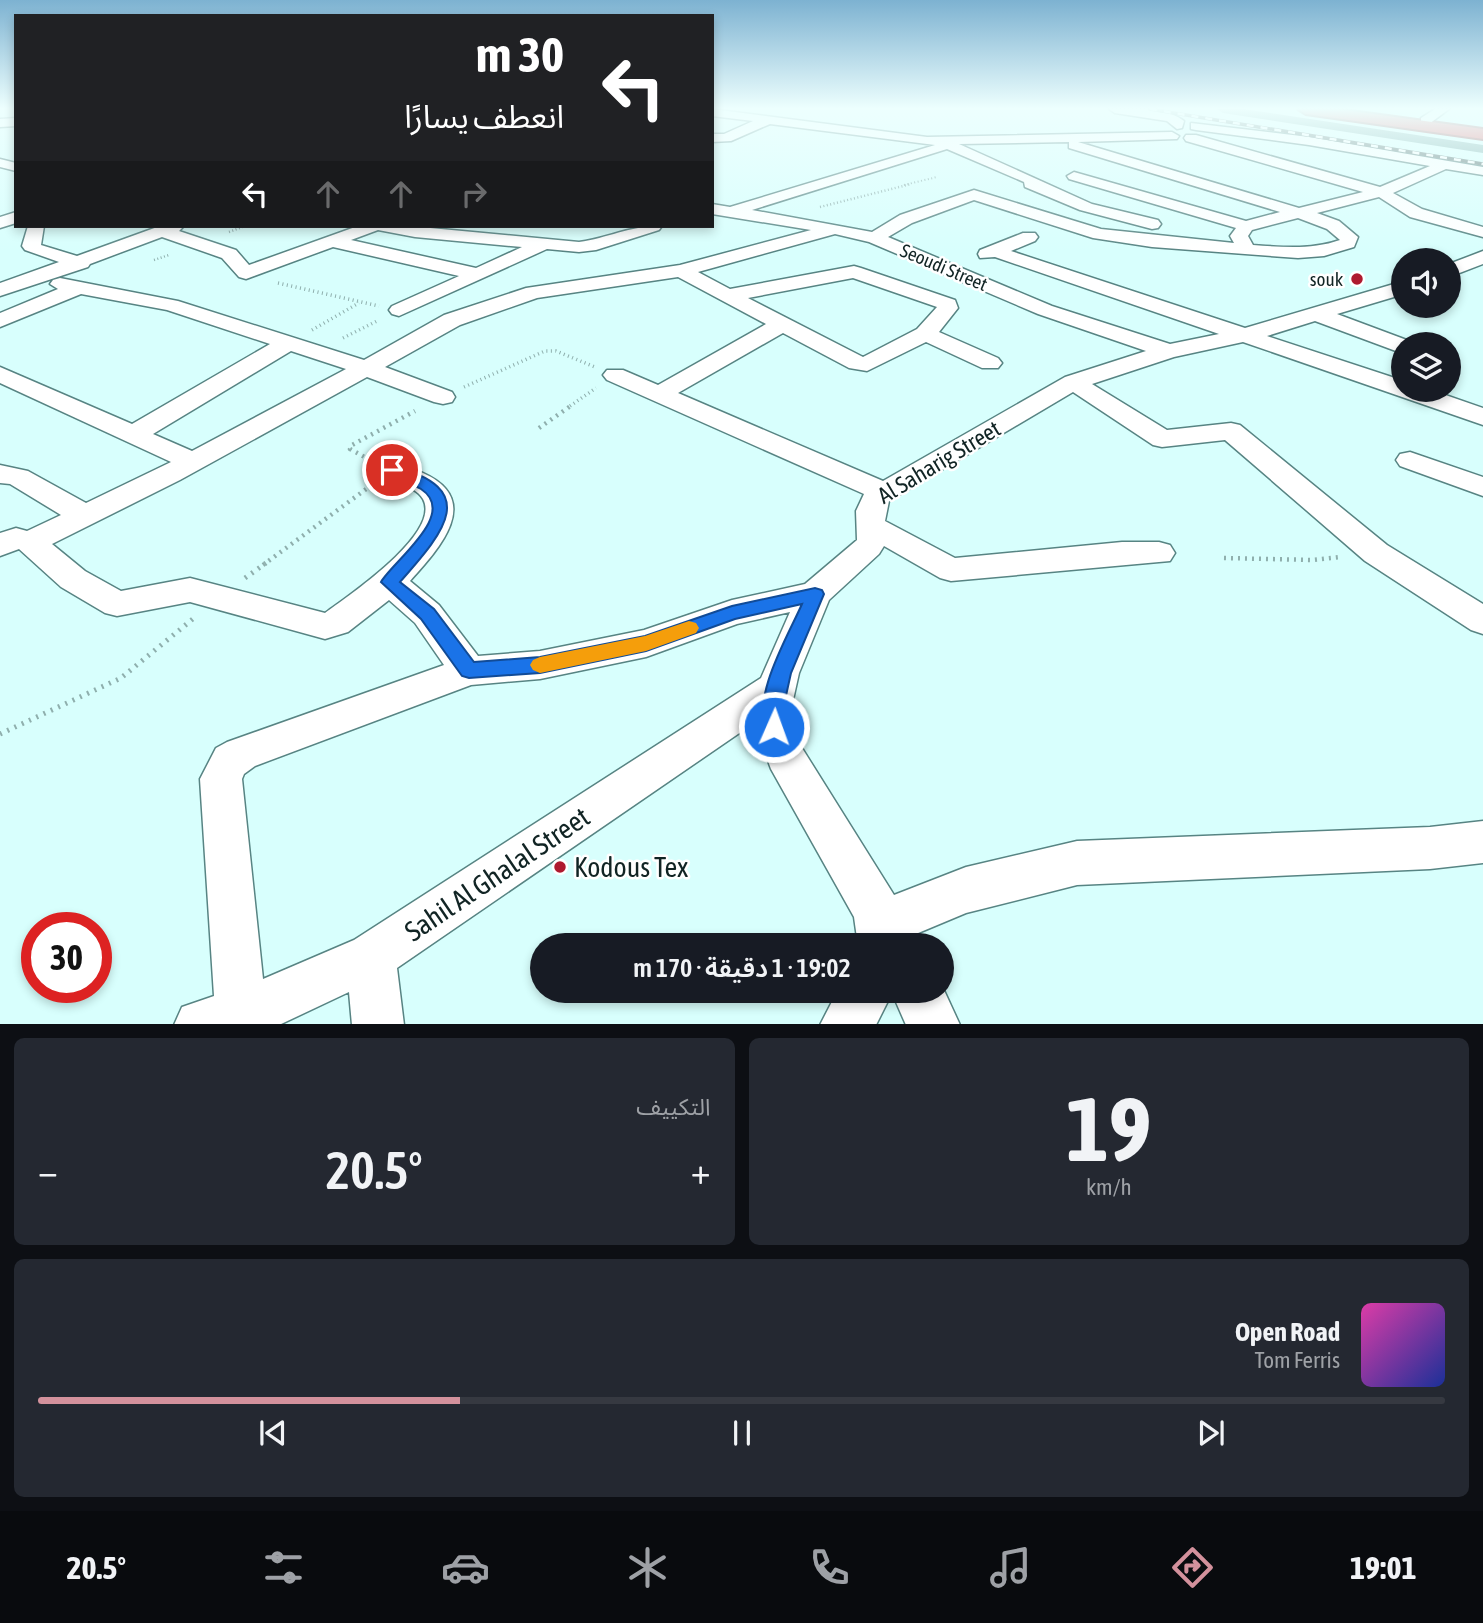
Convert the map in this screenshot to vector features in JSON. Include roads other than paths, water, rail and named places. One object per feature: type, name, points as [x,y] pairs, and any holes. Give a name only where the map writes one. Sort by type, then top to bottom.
[{"type":"street","points":[[721,211],[895,164],[913,157]]},
{"type":"street","points":[[976,157],[1086,207],[1151,224],[1244,237],[1312,251],[1338,248],[1349,243],[1349,237],[1344,231],[1304,205]]},
{"type":"street","points":[[1111,157],[1304,205],[1334,205],[1381,192],[1440,167]]},
{"type":"street","points":[[1214,163],[1247,157]]},
{"type":"street","points":[[1254,157],[1381,192],[1416,213],[1483,232]]},
{"type":"street","points":[[1286,166],[1301,157]]},
{"type":"street","points":[[1343,157],[1483,173]]},
{"type":"street","points":[[1390,157],[1483,173]]},
{"type":"street","points":[[875,238],[906,219],[974,195],[1132,164]]},
{"type":"street","points":[[1074,176],[1182,209],[1244,237]]},
{"type":"street","points":[[974,195],[1098,234],[1152,242],[1244,237],[1304,205]]},
{"type":"street","points":[[1151,224],[1182,209]]},
{"type":"street","name":"Seoudi Street","points":[[721,211],[875,238],[1045,310],[1169,351]]},
{"type":"street","points":[[36,228],[31,246],[34,249],[81,262]]},
{"type":"street","points":[[0,290],[169,228],[229,254],[246,273],[367,228]]},
{"type":"street","points":[[399,228],[543,245],[596,245],[647,228]]},
{"type":"street","points":[[564,228],[577,233],[647,277]]},
{"type":"street","points":[[15,543],[86,516],[194,462],[452,320],[483,308],[533,292],[681,271],[833,229]]},
{"type":"street","points":[[947,269],[1030,237]]},
{"type":"street","points":[[331,241],[477,274]]},
{"type":"street","points":[[399,310],[543,245]]},
{"type":"street","points":[[994,251],[1391,385]]},
{"type":"street","points":[[1461,266],[1483,257]]},
{"type":"street","points":[[1008,294],[1051,270]]},
{"type":"street","points":[[681,271],[857,363],[867,364],[925,334],[948,308],[948,304],[863,272],[730,295]]},
{"type":"street","points":[[1461,272],[1483,277]]},
{"type":"street","points":[[36,278],[171,305],[366,368],[443,397]]},
{"type":"street","points":[[0,321],[79,288]]},
{"type":"street","name":"Al Saharig Street","points":[[883,933],[877,911],[785,756],[774,727],[772,709],[776,688],[815,594],[868,547],[873,539],[868,512],[871,503],[884,492],[1073,382],[1169,351],[1246,335],[1391,291]]},
{"type":"street","points":[[1317,314],[1391,342]]},
{"type":"street","points":[[658,395],[784,323]]},
{"type":"street","points":[[925,334],[990,363]]},
{"type":"street","points":[[134,434],[287,344]]},
{"type":"street","points":[[615,375],[884,492]]},
{"type":"street","points":[[5,380],[194,462]]},
{"type":"street","points":[[1073,382],[1162,439],[1231,431],[1376,553],[1483,621]]},
{"type":"street","points":[[1440,402],[1483,417]]},
{"type":"street","points":[[1410,460],[1483,487]]},
{"type":"street","points":[[15,543],[117,604],[190,590],[325,626],[336,623],[390,582],[428,540],[438,521],[439,497],[428,486],[392,470]]},
{"type":"street","points":[[0,474],[18,477],[86,516]]},
{"type":"street","points":[[871,526],[951,570],[1122,553],[1159,553]]},
{"type":"street","points":[[390,582],[427,614],[469,671]]},
{"type":"street","points":[[220,1020],[221,779],[224,770],[241,754],[469,671],[540,665],[646,643],[732,613],[815,594]]},
{"type":"street","name":"Sahil Al Ghalal Street","points":[[220,1020],[371,957],[776,688]]},
{"type":"street","points":[[893,933],[967,890],[1077,863],[1430,848],[1483,842]]},
{"type":"street","points":[[371,957],[378,1024]]},
{"type":"street","points":[[846,1024],[860,1003]]},
{"type":"street","points":[[923,1003],[934,1024]]},
{"type":"railway","points":[[1439,157],[1483,164]]},
{"type":"place","name":"souk","points":[[1357,279]]},
{"type":"place","name":"Kodous Tex","points":[[560,867]]}]
